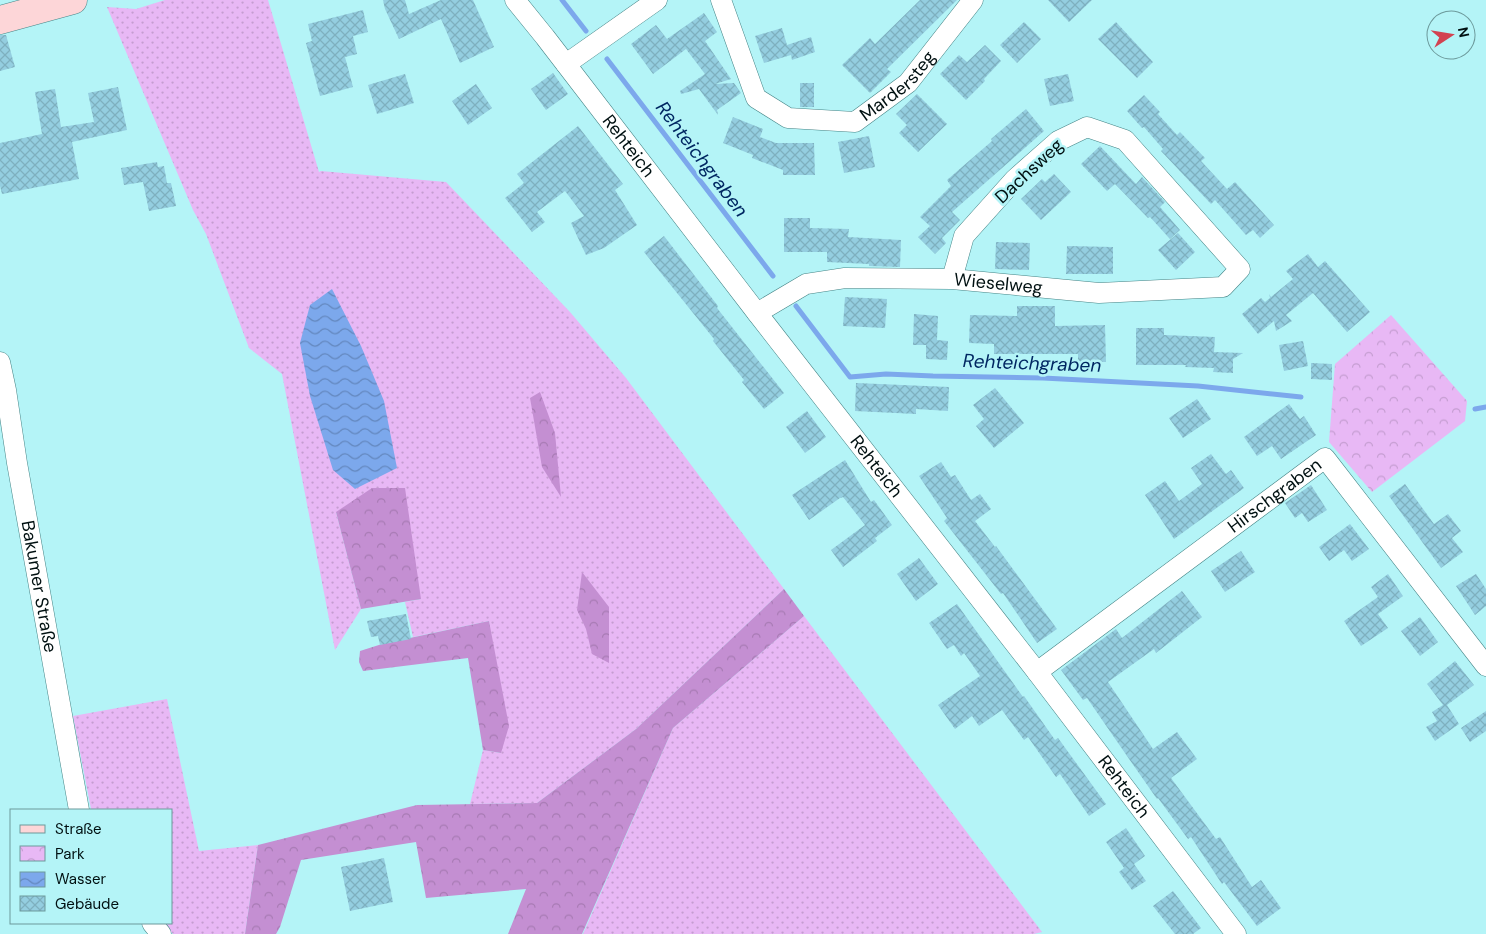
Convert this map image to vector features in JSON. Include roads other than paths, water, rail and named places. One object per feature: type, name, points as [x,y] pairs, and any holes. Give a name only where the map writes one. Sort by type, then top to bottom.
[{"type":"main road","points":[[0,20],[73,0]]},
{"type":"street","name":"Rehteich","points":[[515,0],[1037,672],[1236,934]]},
{"type":"street","points":[[566,64],[657,0]]},
{"type":"street","name":"Mardersteg","points":[[721,0],[756,98],[788,118],[855,122],[908,83],[973,0]]},
{"type":"street","name":"Dachsweg","points":[[952,279],[964,236],[1015,179],[1058,140],[1087,126],[1125,140],[1240,269]]},
{"type":"street","name":"Wieselweg","points":[[757,313],[806,284],[845,278],[952,279],[1099,293],[1224,287],[1240,269]]},
{"type":"street","name":"Bakumer Straße","points":[[0,362],[6,390],[16,463],[79,809]]},
{"type":"street","name":"Hirschgraben","points":[[1037,672],[1325,458],[1486,666]]},
{"type":"street","points":[[153,924],[161,934]]},
{"type":"water","points":[[332,289],[361,346],[384,401],[397,468],[355,489],[333,470],[310,396],[300,343],[310,305]]},
{"type":"waterway","name":"Rehteichgraben","points":[[562,0],[586,31]]},
{"type":"waterway","name":"Rehteichgraben","points":[[607,59],[773,276]]},
{"type":"waterway","name":"Rehteichgraben","points":[[796,306],[850,377],[886,374],[1043,378],[1198,386],[1301,397]]},
{"type":"waterway","name":"Rehteichgraben","points":[[1475,409],[1486,407]]}]
